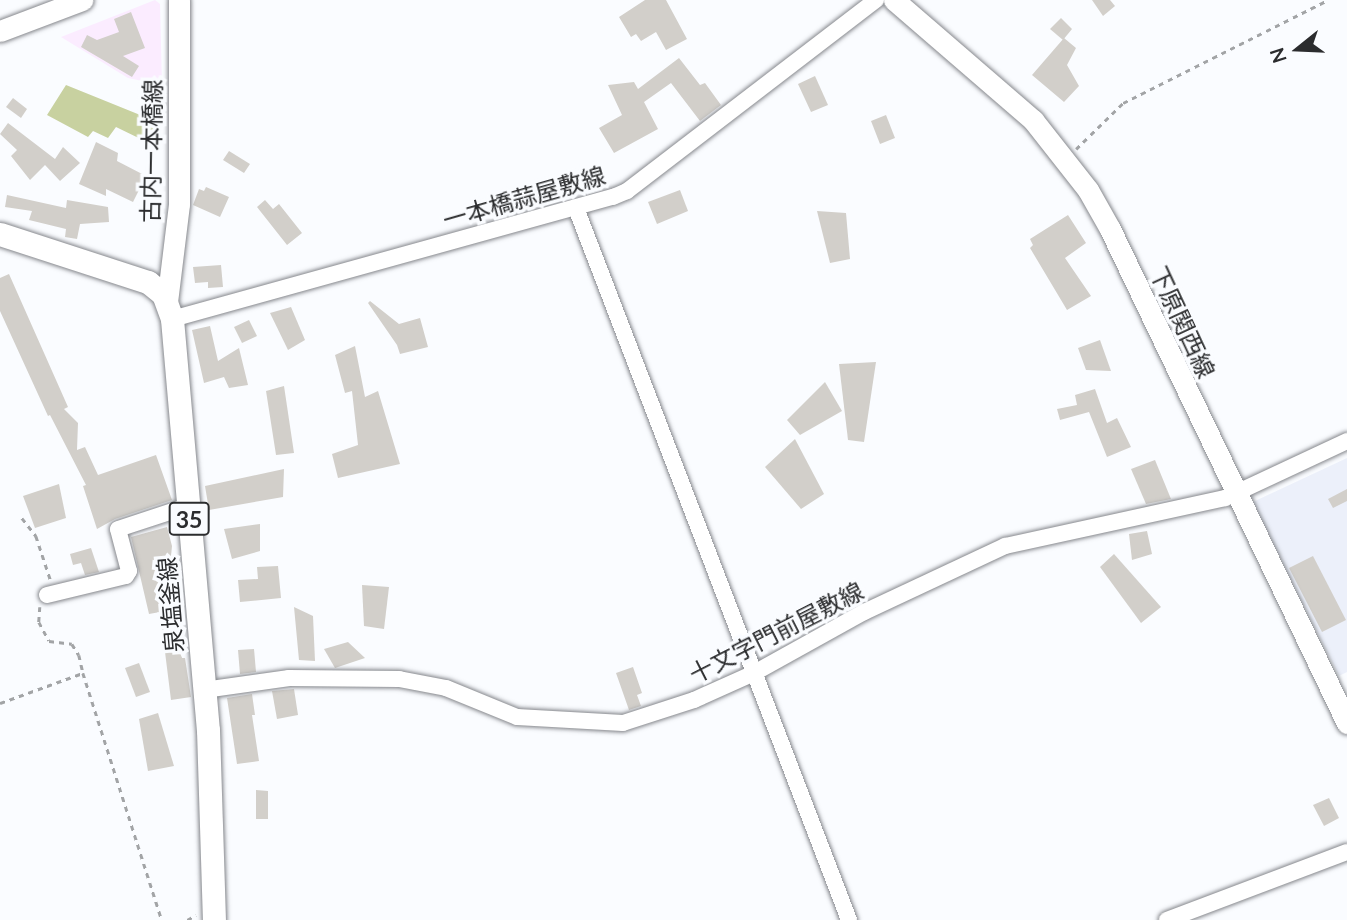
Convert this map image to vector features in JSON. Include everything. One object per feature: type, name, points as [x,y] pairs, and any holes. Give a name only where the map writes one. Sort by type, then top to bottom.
[{"type":"main road","points":[[0,234],[148,282],[157,287],[170,310]]},
{"type":"main road","name":"泉塩釜線","points":[[170,310],[204,690],[214,920]]},
{"type":"street","points":[[0,31],[82,0]]},
{"type":"street","name":"古内一本橋線","points":[[170,310],[179,204],[179,0]]},
{"type":"street","name":"一本橋蒜屋敷線","points":[[170,310],[576,208],[627,191],[876,0]]},
{"type":"street","name":"下原関西線","points":[[894,0],[1033,120],[1067,159],[1110,229],[1347,723]]},
{"type":"street","points":[[576,208],[849,920]]},
{"type":"street","name":"十文字門前屋敷線","points":[[204,690],[289,678],[398,679],[446,688],[517,718],[623,723],[694,700],[754,673],[864,612],[1005,546],[1225,498],[1347,441]]},
{"type":"street","points":[[47,595],[127,576],[129,571],[118,529],[188,506]]},
{"type":"street","points":[[1167,920],[1347,852]]},
{"type":"path","points":[[1067,159],[1123,103],[1328,0]]},
{"type":"path","points":[[0,703],[83,673],[162,920]]},
{"type":"shaded area","points":[[155,0],[160,4],[162,85],[128,78],[61,37]]},
{"type":"shaded area","points":[[1347,458],[1347,672],[1339,676],[1253,502]]},
{"type":"green space","points":[[66,85],[160,123],[153,145],[116,127],[108,138],[93,131],[88,137],[47,115]]},
{"type":"building","points":[[645,0],[666,0],[687,39],[666,50],[656,32],[641,41],[636,34],[631,37],[619,17]]},
{"type":"building","points":[[1092,0],[1110,0],[1115,6],[1103,16]]},
{"type":"building","points":[[131,12],[145,48],[123,56],[139,66],[132,77],[81,47],[87,35],[97,40],[119,32],[114,19]]},
{"type":"building","points":[[1061,18],[1072,29],[1063,40],[1050,29]]},
{"type":"building","points":[[1064,38],[1076,48],[1067,65],[1079,86],[1064,102],[1032,75]]},
{"type":"building","points":[[679,58],[700,85],[705,83],[721,105],[700,121],[671,83],[644,102],[658,129],[614,153],[599,128],[622,115],[608,85],[634,82],[638,89]]},
{"type":"building","points":[[815,76],[828,105],[811,112],[798,84]]},
{"type":"building","points":[[13,98],[27,109],[21,118],[6,107]]},
{"type":"building","points":[[886,115],[895,138],[880,144],[871,121]]},
{"type":"building","points":[[8,123],[55,159],[63,147],[80,163],[60,181],[45,165],[30,180],[11,156],[17,150],[0,134]]},
{"type":"building","points":[[96,142],[118,153],[117,161],[146,176],[133,202],[106,189],[106,196],[79,184]]},
{"type":"building","points":[[229,151],[250,164],[244,173],[223,160]]},
{"type":"building","points":[[206,187],[229,197],[220,217],[193,205],[199,189],[204,191]]},
{"type":"building","points":[[680,190],[688,211],[657,224],[648,202]]},
{"type":"building","points":[[7,195],[66,208],[67,200],[108,207],[109,222],[80,224],[77,239],[65,237],[66,229],[29,220],[32,211],[5,207]]},
{"type":"building","points":[[265,200],[273,209],[279,204],[302,233],[287,245],[257,207]]},
{"type":"building","points":[[817,211],[846,213],[850,259],[830,263]]},
{"type":"building","points":[[1068,215],[1086,243],[1065,258],[1091,296],[1067,310],[1030,248],[1033,245],[1030,239]]},
{"type":"building","points":[[221,265],[223,287],[208,288],[208,282],[195,283],[193,267]]},
{"type":"building","points":[[9,274],[68,407],[64,409],[78,423],[77,450],[85,447],[98,475],[156,455],[172,500],[115,519],[97,529],[83,486],[86,485],[50,415],[48,416],[0,311],[0,278]]},
{"type":"building","points":[[370,301],[399,324],[420,318],[428,347],[400,354],[397,345],[368,303]]},
{"type":"building","points":[[291,307],[305,340],[288,350],[270,313]]},
{"type":"building","points":[[249,320],[257,336],[242,343],[234,327]]},
{"type":"building","points":[[210,326],[218,361],[239,348],[248,385],[229,388],[224,377],[204,383],[192,330]]},
{"type":"building","points":[[1100,340],[1111,371],[1086,370],[1078,348]]},
{"type":"building","points":[[355,346],[365,397],[378,391],[400,464],[338,478],[332,454],[358,445],[352,391],[345,393],[335,355]]},
{"type":"building","points":[[876,362],[864,442],[848,440],[839,364]]},
{"type":"building","points":[[825,382],[842,411],[800,435],[787,420]]},
{"type":"building","points":[[284,386],[294,453],[276,455],[266,391]]},
{"type":"building","points":[[1095,389],[1107,423],[1117,418],[1131,447],[1107,457],[1089,412],[1060,420],[1057,409],[1077,405],[1075,395]]},
{"type":"building","points":[[795,439],[824,494],[801,509],[765,467]]},
{"type":"building","points":[[1155,460],[1171,499],[1146,504],[1131,469]]},
{"type":"building","points":[[284,469],[283,497],[209,510],[205,486]]},
{"type":"building","points":[[59,484],[66,518],[35,528],[23,496]]},
{"type":"building","points":[[1347,489],[1347,501],[1333,508],[1328,499]]},
{"type":"building","points":[[260,524],[260,551],[232,559],[224,529]]},
{"type":"building","points":[[167,527],[172,546],[170,567],[179,606],[176,607],[182,658],[185,658],[191,697],[171,700],[160,612],[149,614],[131,537]]},
{"type":"building","points":[[1147,531],[1152,554],[1132,560],[1129,534]]},
{"type":"building","points":[[91,548],[99,572],[85,575],[81,563],[73,565],[70,554]]},
{"type":"building","points":[[1114,554],[1161,607],[1141,623],[1100,567]]},
{"type":"building","points":[[1313,556],[1346,620],[1322,632],[1289,568]]},
{"type":"building","points":[[278,566],[281,598],[240,602],[238,580],[258,579],[257,567]]},
{"type":"building","points":[[362,585],[389,587],[384,629],[364,626]]},
{"type":"building","points":[[294,607],[313,616],[315,661],[299,660]]},
{"type":"building","points":[[348,642],[365,658],[335,668],[324,649]]},
{"type":"building","points":[[254,649],[256,672],[240,674],[238,650]]},
{"type":"building","points":[[139,663],[150,692],[136,697],[125,668]]},
{"type":"building","points":[[633,667],[642,693],[637,695],[641,706],[629,710],[616,673]]},
{"type":"building","points":[[294,689],[298,715],[277,719],[272,691]]},
{"type":"building","points":[[252,694],[255,715],[252,715],[259,761],[237,764],[227,698]]},
{"type":"building","points":[[158,713],[174,766],[148,771],[139,719]]},
{"type":"building","points":[[256,790],[268,791],[268,819],[256,819]]},
{"type":"building","points":[[1329,798],[1339,818],[1324,826],[1313,805]]}]
